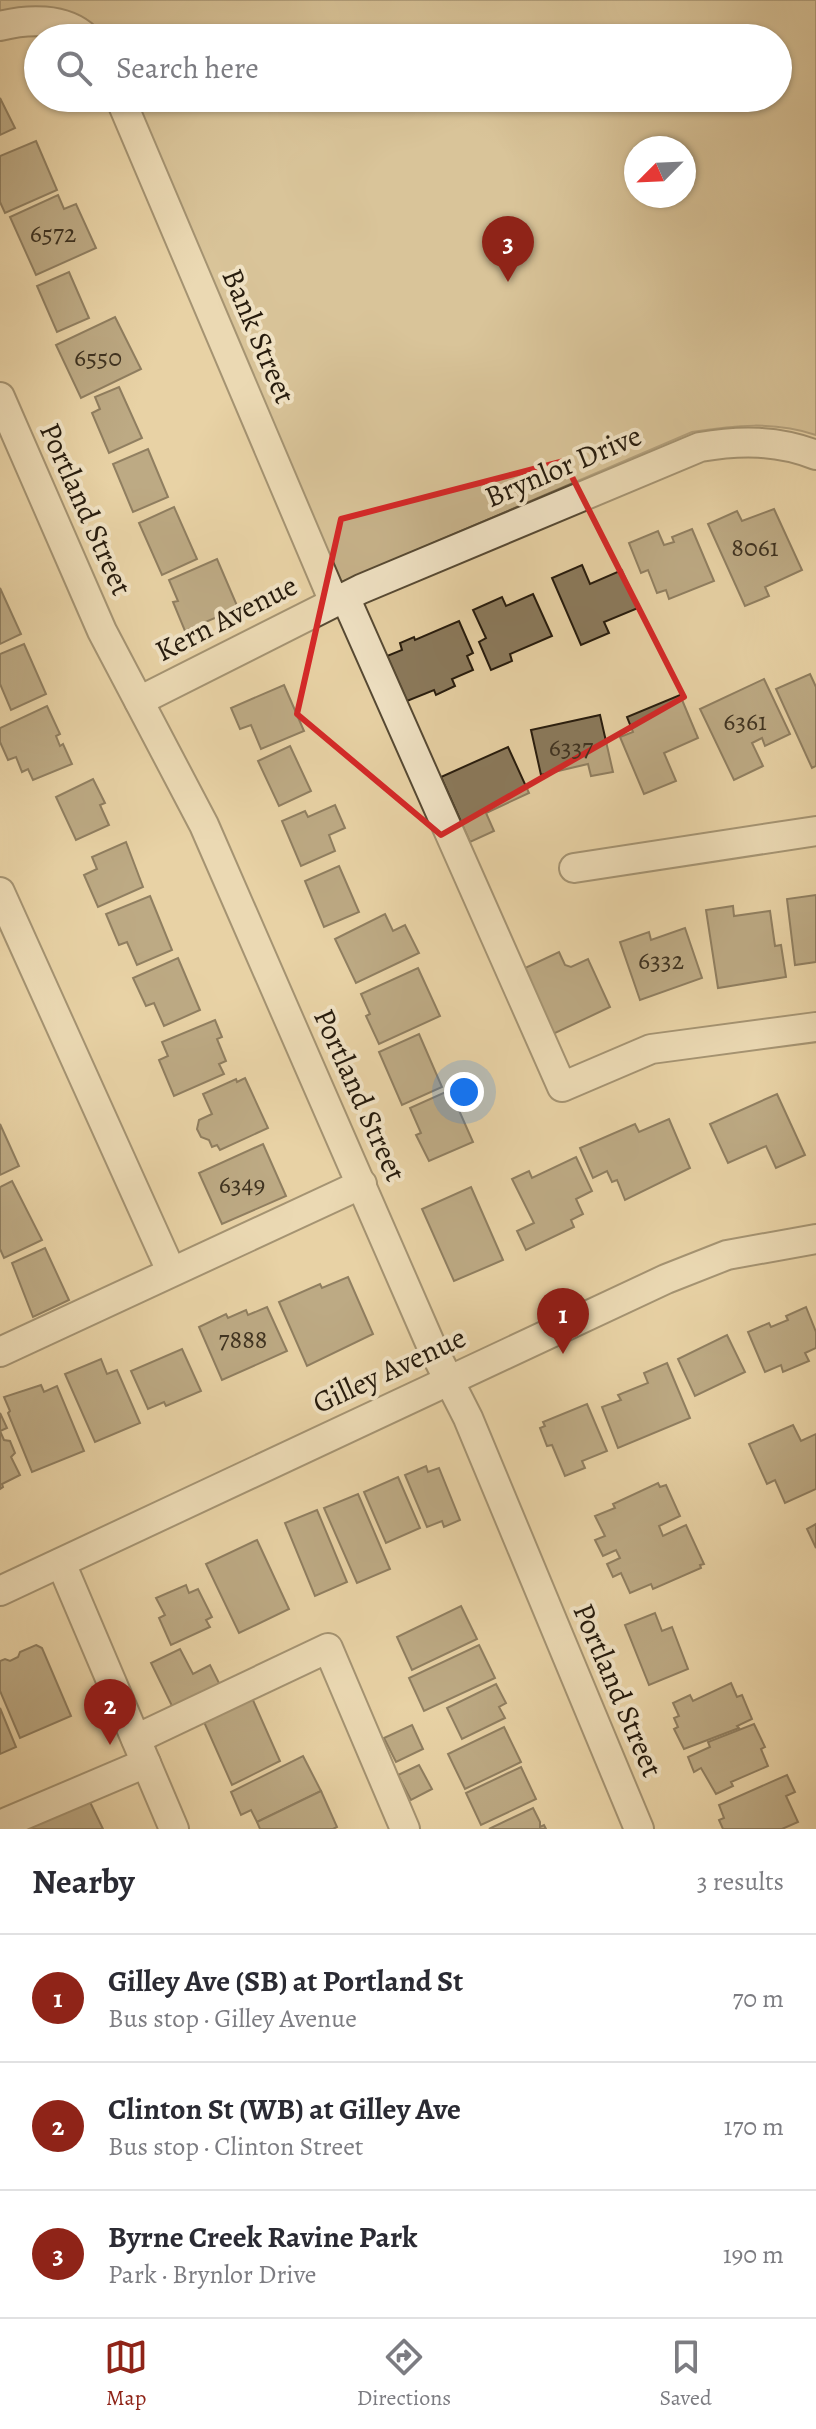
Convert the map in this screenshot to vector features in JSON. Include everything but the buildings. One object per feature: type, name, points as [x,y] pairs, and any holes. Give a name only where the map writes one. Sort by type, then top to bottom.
[{"type":"street","points":[[0,26],[18,21],[61,24]]},
{"type":"street","name":"Bank Street","points":[[126,112],[339,599],[562,1087],[651,1049],[816,1027]]},
{"type":"street","name":"Portland Street","points":[[0,397],[102,631],[204,825],[430,1343],[468,1418],[639,1829]]},
{"type":"street","name":"Brynlor Drive","points":[[339,599],[700,447],[752,441],[791,447],[816,455]]},
{"type":"street","name":"Kern Avenue","points":[[139,701],[339,599]]},
{"type":"street","points":[[574,868],[816,831]]},
{"type":"street","points":[[0,892],[171,1271]]},
{"type":"street","points":[[0,1352],[362,1184]]},
{"type":"street","name":"Gilley Avenue","points":[[0,1591],[707,1262],[739,1252],[816,1239]]},
{"type":"street","points":[[61,1563],[174,1829]]},
{"type":"street","points":[[0,1825],[328,1648],[405,1829]]},
{"type":"highlighted area","points":[[564,461],[684,697],[441,835],[297,714],[341,519]]},
{"type":"shaded area","points":[[0,0],[816,0],[816,435],[785,428],[754,426],[692,432],[328,588],[126,112],[792,112],[792,24],[24,24],[24,29],[0,26]]},
{"type":"place","name":"Byrne Creek Ravine Park","points":[[508,282]]},
{"type":"place","name":"Gilley Ave (SB) at Portland St","points":[[563,1354]]},
{"type":"place","name":"Clinton St (WB) at Gilley Ave","points":[[110,1745]]}]
